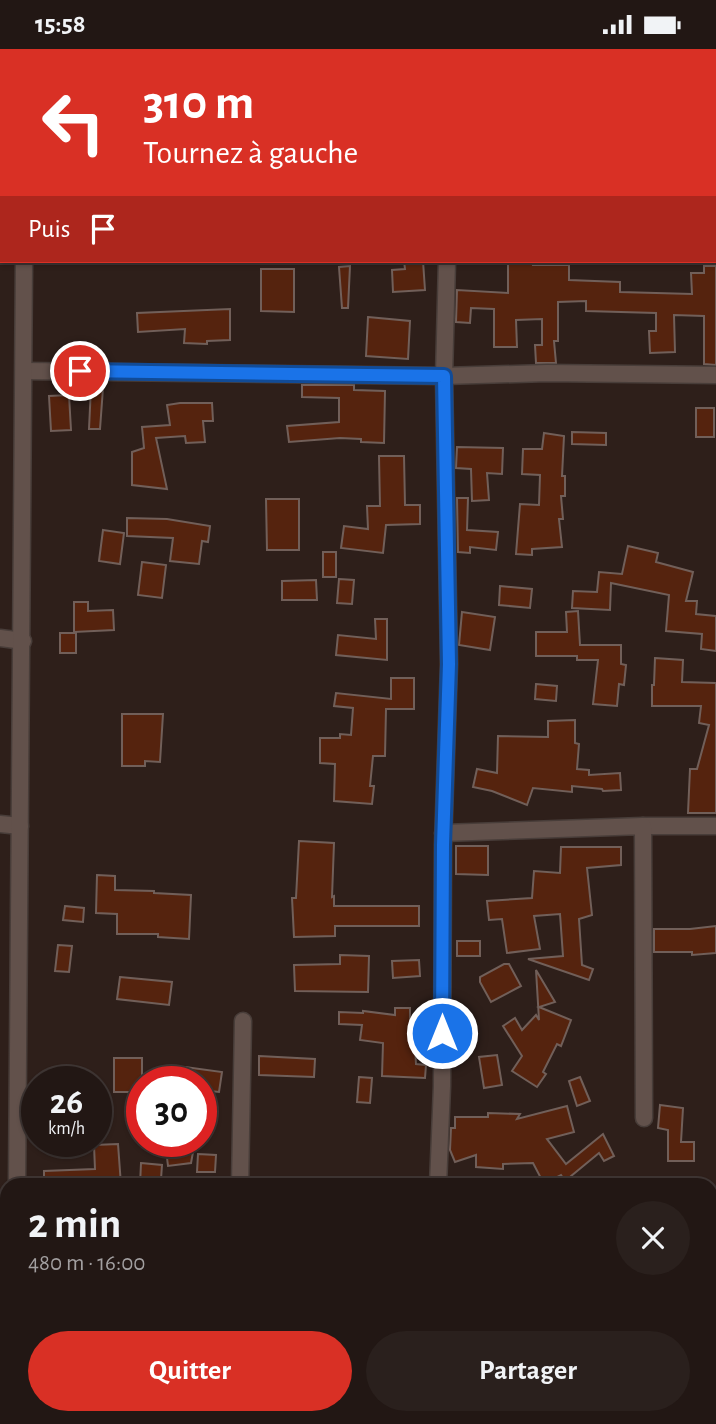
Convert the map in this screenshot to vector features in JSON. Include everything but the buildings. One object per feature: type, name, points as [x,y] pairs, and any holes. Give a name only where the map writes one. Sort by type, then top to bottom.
[{"type":"street","points":[[17,1178],[24,263]]},
{"type":"street","points":[[438,1178],[442,1086],[443,833],[449,664],[444,376],[447,263]]},
{"type":"street","points":[[24,371],[444,376],[548,373],[716,375]]},
{"type":"street","points":[[0,638],[23,641]]},
{"type":"street","points":[[0,824],[20,826]]},
{"type":"street","points":[[643,826],[644,1118]]},
{"type":"street","points":[[443,833],[716,826]]},
{"type":"street","points":[[240,1178],[243,1021]]},
{"type":"route","points":[[80,371],[444,376],[449,664],[443,845],[442,1033]]}]
